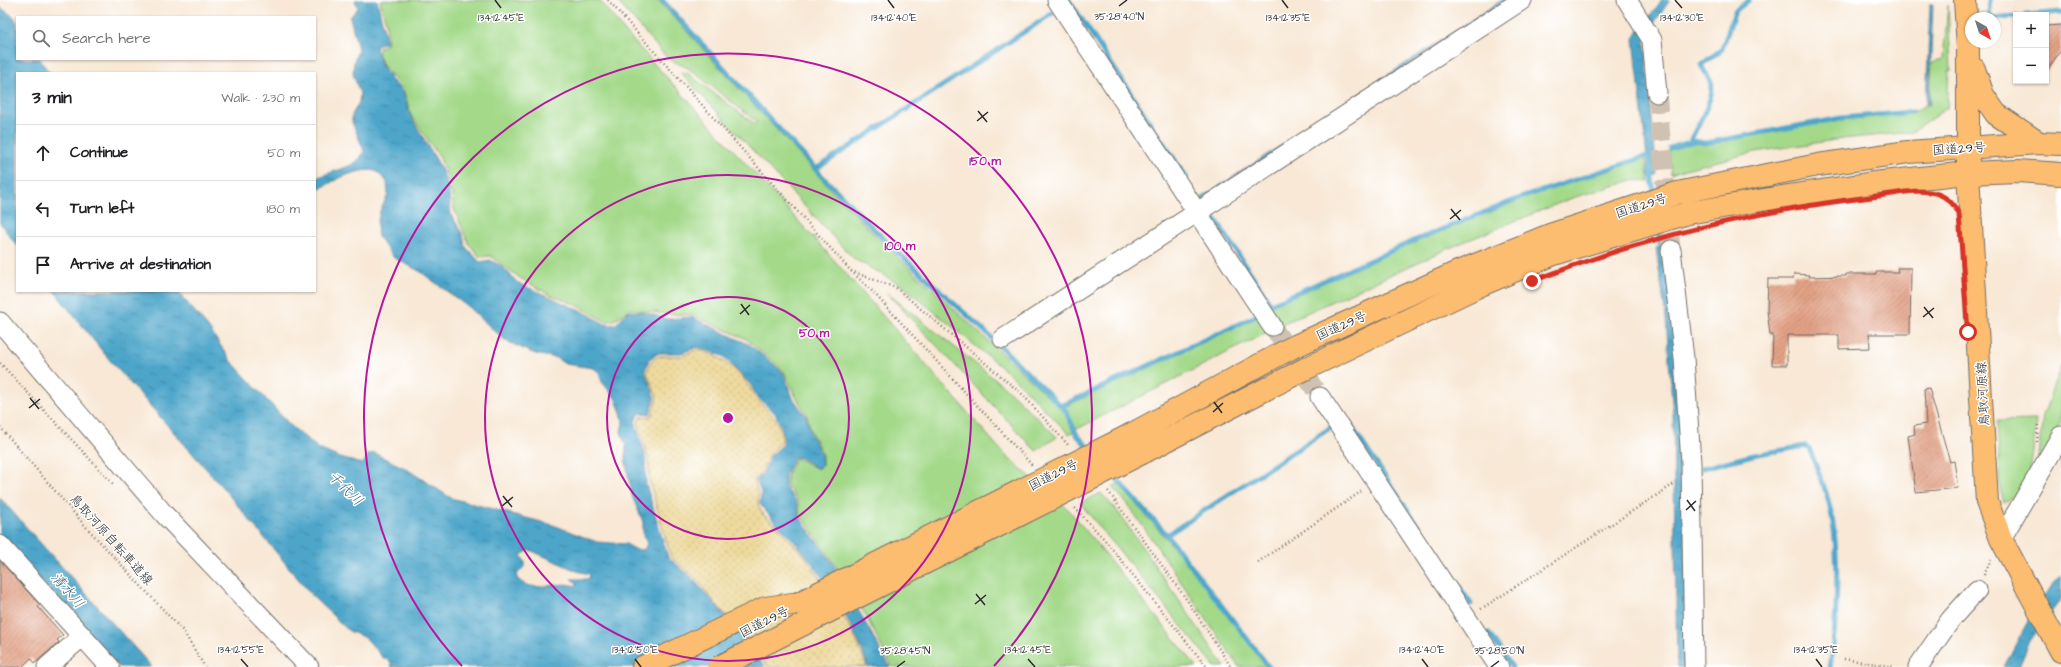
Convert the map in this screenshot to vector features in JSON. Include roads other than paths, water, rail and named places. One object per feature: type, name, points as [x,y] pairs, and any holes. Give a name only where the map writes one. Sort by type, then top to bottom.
[{"type":"main road","name":"鳥取河原線","points":[[1964,0],[1965,12]]},
{"type":"main road","name":"鳥取河原線","points":[[1968,48],[1968,173],[1988,502],[2001,539],[2061,651]]},
{"type":"main road","points":[[1968,48],[1982,95],[1988,104],[1996,114],[2039,143]]},
{"type":"main road","name":"国道29号","points":[[674,667],[1132,434],[1291,348],[1458,272],[1550,235],[1677,193],[1818,165],[1908,152],[2039,143],[2061,144]]},
{"type":"main road","name":"国道29号","points":[[719,667],[1305,369],[1481,285],[1554,254],[1688,214],[1763,200],[1873,183],[1968,173],[2018,171],[2061,174]]},
{"type":"main road","points":[[643,667],[765,608],[799,603]]},
{"type":"street","points":[[1056,0],[1199,213],[1272,326]]},
{"type":"street","points":[[1004,339],[1199,213],[1522,0]]},
{"type":"street","points":[[1626,0],[1652,40],[1657,93]]},
{"type":"street","points":[[1671,250],[1684,358],[1691,481],[1694,667]]},
{"type":"street","points":[[0,322],[164,514],[309,667]]},
{"type":"street","points":[[1320,398],[1499,667]]},
{"type":"street","points":[[2001,539],[2061,436]]},
{"type":"street","points":[[0,545],[110,667]]},
{"type":"street","points":[[1918,667],[1951,619],[1977,590]]},
{"type":"street","points":[[47,667],[83,636]]},
{"type":"water","name":"千代川","points":[[355,0],[377,0],[387,43],[378,44],[376,50],[382,65],[390,78],[403,92],[410,115],[441,168],[448,186],[451,214],[463,235],[465,246],[480,262],[490,260],[502,266],[518,283],[586,313],[605,324],[615,325],[628,311],[643,312],[667,319],[692,317],[750,345],[783,372],[793,398],[806,416],[811,434],[821,454],[822,466],[817,468],[799,457],[794,458],[785,475],[785,487],[796,501],[802,521],[830,559],[890,667],[868,667],[857,637],[824,580],[800,547],[760,504],[761,492],[756,480],[764,472],[770,456],[784,444],[782,428],[775,413],[757,397],[751,385],[723,356],[698,347],[681,353],[659,353],[649,359],[645,371],[655,397],[650,414],[640,413],[635,421],[645,455],[646,484],[668,557],[692,578],[730,621],[765,667],[391,667],[391,662],[382,657],[366,638],[349,631],[314,598],[223,488],[107,357],[55,292],[178,292],[208,327],[231,361],[290,425],[319,449],[340,458],[363,464],[368,455],[374,453],[405,468],[451,498],[553,525],[597,542],[626,544],[637,550],[645,549],[647,542],[643,535],[643,522],[632,496],[625,458],[626,446],[621,432],[623,422],[621,412],[615,398],[602,382],[598,371],[593,368],[565,364],[556,358],[535,354],[506,341],[468,307],[421,272],[394,258],[378,237],[377,224],[380,211],[388,195],[387,182],[376,171],[368,170],[352,173],[316,191],[316,178],[356,162],[364,151],[352,122],[352,115],[359,102],[360,94],[353,74],[354,62],[358,49],[350,17],[358,8]],"holes":[[[530,550],[577,571],[589,574],[590,577],[587,579],[571,579],[577,583],[576,586],[569,584],[538,587],[530,586],[517,578],[518,573],[525,566],[525,562],[521,555]]]},
{"type":"water","points":[[1502,0],[1507,0],[1200,203],[1198,200]]},
{"type":"water","points":[[1662,0],[1670,0],[1652,26],[1645,41],[1657,175],[1649,177],[1634,39]]},
{"type":"water","points":[[1930,4],[1933,4],[1929,104],[1926,104]]},
{"type":"water","points":[[0,7],[14,17],[16,21],[16,60],[40,60],[49,72],[16,72],[16,245],[0,223]]},
{"type":"water","points":[[1665,246],[1680,350],[1689,667],[1677,667],[1673,415],[1666,318],[1656,248]]},
{"type":"water","name":"清水川","points":[[0,498],[152,667],[119,667],[0,535]]},
{"type":"water","points":[[2061,576],[2061,599],[2030,641],[2019,667],[2004,667],[2022,631],[2036,608]]},
{"type":"waterway","points":[[662,0],[822,176],[892,247],[990,336],[1066,411],[1077,435],[1090,449]]},
{"type":"waterway","points":[[1069,0],[1186,177]]},
{"type":"waterway","points":[[1691,139],[1706,110],[1712,87],[1711,81],[1701,65],[1722,49],[1735,11],[1749,0]]},
{"type":"waterway","points":[[1989,0],[1990,18],[2013,16]]},
{"type":"waterway","points":[[2049,13],[2061,12]]},
{"type":"waterway","points":[[816,169],[1053,13]]},
{"type":"waterway","points":[[1670,148],[1694,141],[1705,143],[1841,118],[1912,112]]},
{"type":"waterway","points":[[1214,217],[1271,304],[1418,239],[1520,198],[1650,155]]},
{"type":"waterway","points":[[1651,169],[1654,195]]},
{"type":"waterway","points":[[1658,227],[1661,253]]},
{"type":"waterway","points":[[1061,406],[1258,315]]},
{"type":"waterway","points":[[1349,423],[1471,604]]},
{"type":"waterway","points":[[1167,535],[1330,428]]},
{"type":"waterway","points":[[1703,468],[1753,455],[1806,446]]},
{"type":"waterway","points":[[1809,448],[1828,499],[1832,517],[1836,554],[1836,612],[1830,667]]},
{"type":"waterway","points":[[1113,475],[1167,535],[1269,667]]},
{"type":"waterway","points":[[1488,633],[1512,667]]},
{"type":"tunnel","points":[[1657,93],[1671,250]]},
{"type":"tunnel","points":[[1272,326],[1320,397]]}]
